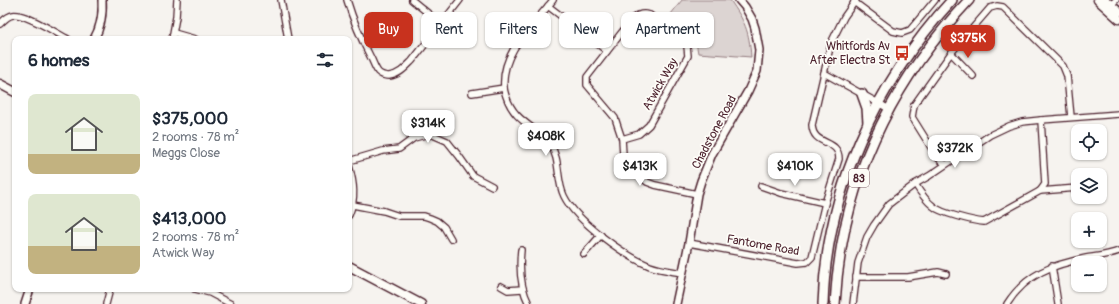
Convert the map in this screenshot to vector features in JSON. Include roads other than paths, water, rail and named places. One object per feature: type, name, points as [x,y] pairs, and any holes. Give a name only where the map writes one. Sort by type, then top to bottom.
[{"type":"main road","name":"83","points":[[823,304],[826,260],[833,224],[850,168],[868,124],[878,102],[914,46],[952,0]]},
{"type":"main road","name":"83","points":[[835,304],[841,251],[853,195],[868,152],[889,109],[909,75],[939,33],[969,0]]},
{"type":"main road","points":[[1098,0],[1110,3],[1119,12]]},
{"type":"main road","points":[[1110,3],[1119,19]]},
{"type":"main road","points":[[0,84],[12,90]]},
{"type":"main road","points":[[0,89],[12,95]]},
{"type":"main road","points":[[862,94],[867,108],[868,124]]},
{"type":"main road","points":[[352,268],[421,304]]},
{"type":"main road","points":[[352,273],[411,304]]},
{"type":"street","points":[[95,36],[101,21],[103,10],[102,0]]},
{"type":"street","points":[[173,36],[177,0]]},
{"type":"street","points":[[281,0],[287,36]]},
{"type":"street","points":[[347,0],[350,12],[369,54],[378,72],[384,76],[396,74],[404,69],[422,48]]},
{"type":"street","points":[[412,0],[426,12]]},
{"type":"street","points":[[450,12],[460,0]]},
{"type":"street","points":[[553,0],[518,42],[509,56],[504,88],[509,104],[517,116],[542,136],[550,145],[556,156],[563,195],[570,205],[601,235],[624,251],[659,269],[682,273]]},
{"type":"street","name":"Chadstone Road","points":[[676,304],[689,243],[697,194],[712,154],[748,91],[757,71],[759,50],[755,28],[752,18],[739,0]]},
{"type":"street","points":[[855,1],[893,31],[902,33],[910,30],[935,0]]},
{"type":"street","name":"Fantome Road","points":[[689,243],[803,263],[810,260],[825,203],[839,159],[839,154],[835,148],[818,139],[812,132],[812,125],[831,43],[844,17],[855,1]]},
{"type":"street","points":[[548,6],[607,51]]},
{"type":"street","points":[[945,164],[937,157],[912,116],[914,105],[951,54],[990,8],[997,6],[1003,7],[1063,66],[1067,76],[1071,117]]},
{"type":"street","name":"Atwick Way","points":[[622,139],[639,134],[649,125],[688,56],[688,46],[650,15],[638,14],[634,18],[587,77],[587,85],[615,118],[622,139],[623,155],[627,163],[647,182],[697,194]]},
{"type":"street","points":[[0,24],[6,17],[13,15],[23,16],[62,36]]},
{"type":"street","points":[[951,54],[973,76]]},
{"type":"street","points":[[824,73],[889,109]]},
{"type":"street","points":[[472,93],[504,88]]},
{"type":"street","points":[[853,304],[861,252],[874,225],[889,204],[915,184],[990,135],[1009,126],[1022,122],[1119,114]]},
{"type":"street","points":[[915,184],[926,200],[934,208],[974,221],[984,222],[1040,190],[1045,184],[1041,120]]},
{"type":"street","points":[[352,160],[383,151],[399,149],[414,138],[425,135],[433,135],[447,141],[472,176],[492,186]]},
{"type":"street","points":[[352,181],[354,191],[353,205],[384,211],[399,216],[430,218],[437,221],[444,227],[451,239]]},
{"type":"street","points":[[761,186],[781,193],[825,203]]},
{"type":"street","points":[[1040,190],[1071,188]]},
{"type":"street","points":[[584,254],[601,235]]},
{"type":"street","points":[[521,250],[520,263],[522,289],[529,304]]},
{"type":"street","points":[[1007,304],[1022,284],[1039,272],[1065,262],[1103,256],[1119,251]]},
{"type":"street","points":[[1052,266],[1058,304]]},
{"type":"street","points":[[856,277],[908,277],[938,272],[946,274]]},
{"type":"street","points":[[500,286],[508,290],[522,289]]},
{"type":"street","points":[[25,304],[29,292]]},
{"type":"street","points":[[106,304],[109,292]]},
{"type":"street","points":[[206,292],[231,304]]},
{"type":"place","name":"Whitfords Av After Electra St","points":[[902,53]]}]
